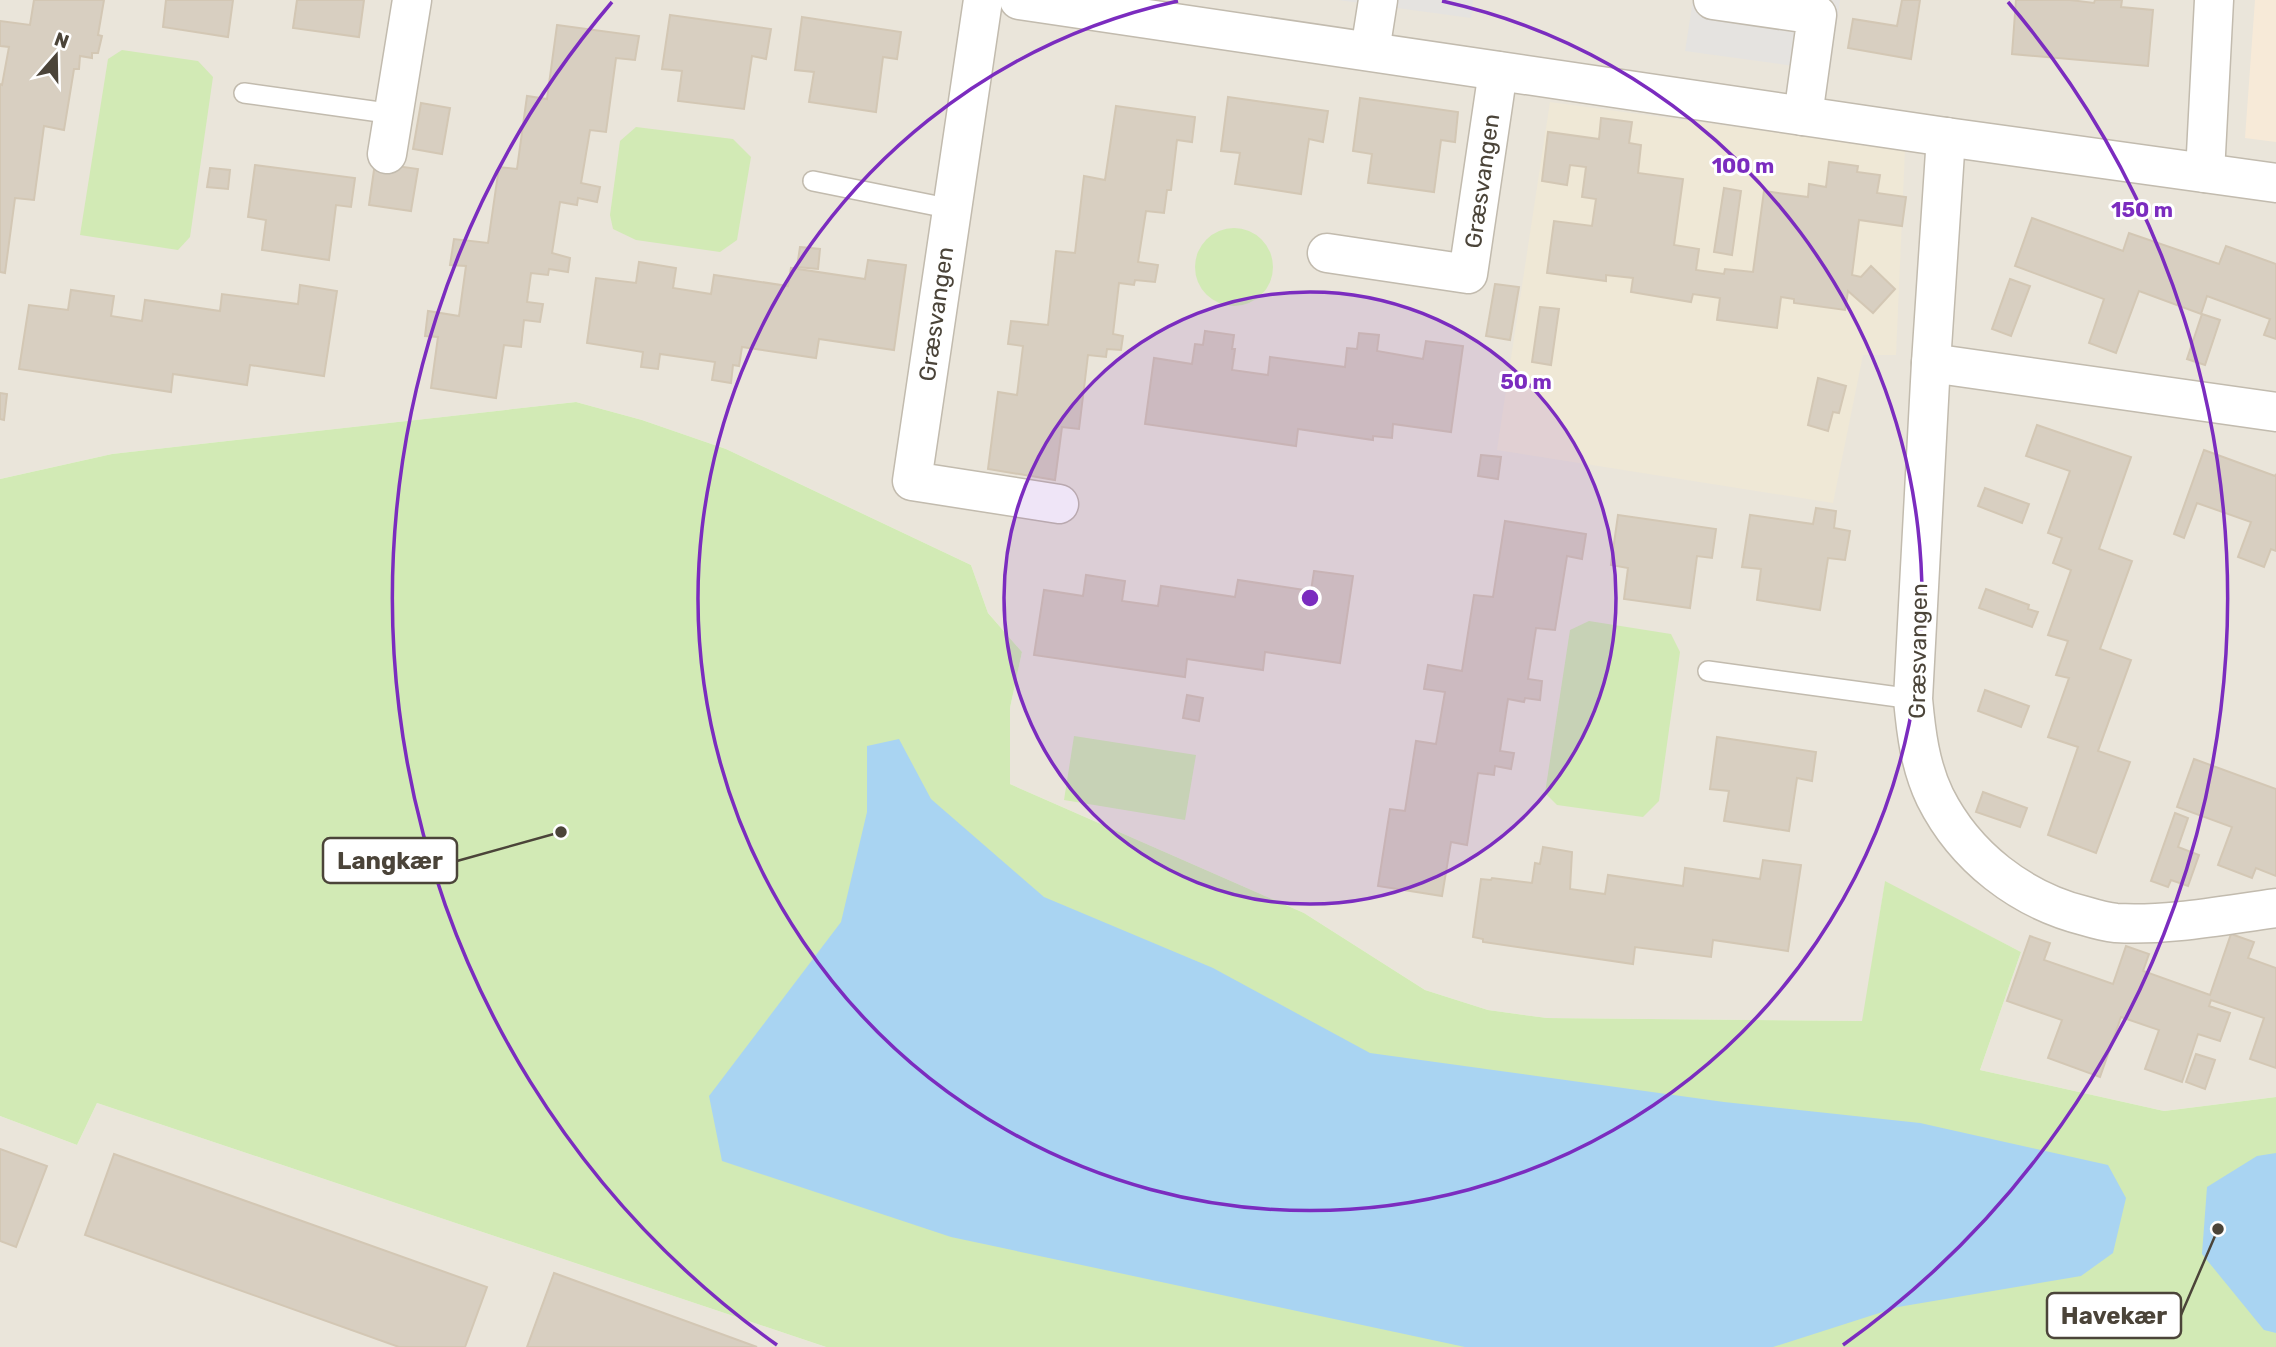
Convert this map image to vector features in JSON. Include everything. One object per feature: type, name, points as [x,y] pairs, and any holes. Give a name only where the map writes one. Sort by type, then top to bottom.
[{"type":"street","points":[[387,154],[412,0]]},
{"type":"street","name":"Græsvangen","points":[[983,0],[912,481],[1059,504]]},
{"type":"street","points":[[1019,0],[2276,183]]},
{"type":"street","points":[[1370,51],[1378,0]]},
{"type":"street","points":[[1713,0],[1817,15],[1803,116]]},
{"type":"street","points":[[2206,173],[2214,0]]},
{"type":"street","name":"Græsvangen","points":[[1326,253],[1468,274],[1498,71]]},
{"type":"street","name":"Græsvangen","points":[[1946,137],[1913,699],[1918,749],[1934,796],[1961,840],[2005,881],[2057,909],[2115,923],[2174,921],[2276,908]]},
{"type":"street","points":[[1931,363],[2276,412]]},
{"type":"lane","points":[[244,93],[394,114]]},
{"type":"lane","points":[[813,181],[952,209]]},
{"type":"lane","points":[[1709,671],[1913,699]]},
{"type":"shaded area","points":[[0,0],[2276,0],[2276,1097],[2164,1111],[1980,1070],[2021,952],[1885,882],[1863,1021],[1547,1018],[1488,1010],[1425,990],[1304,913],[1010,784],[1010,708],[1022,652],[988,613],[971,565],[726,449],[642,420],[576,402],[112,454],[0,479]]},
{"type":"shaded area","points":[[1338,0],[1473,0],[1471,18]]},
{"type":"shaded area","points":[[1693,0],[1840,0],[1830,71],[1685,51]]},
{"type":"shaded area","points":[[2255,0],[2276,0],[2276,142],[2245,138]]},
{"type":"shaded area","points":[[1550,102],[1905,150],[1896,355],[1863,355],[1833,503],[1497,450]]},
{"type":"shaded area","points":[[97,1103],[826,1347],[0,1347],[0,1116],[77,1145]]},
{"type":"green space","points":[[122,50],[198,61],[213,77],[190,237],[178,250],[80,235],[108,59]]},
{"type":"green space","points":[[636,127],[733,139],[751,157],[737,240],[720,252],[636,240],[613,229],[610,215],[620,141]]},
{"type":"green space","points":[[1234,228],[1249,231],[1262,239],[1270,252],[1273,267],[1270,282],[1262,295],[1249,303],[1234,306],[1219,303],[1206,295],[1198,282],[1195,267],[1198,252],[1206,239],[1219,231]]},
{"type":"green space","points":[[576,402],[642,420],[726,449],[971,565],[988,613],[1022,652],[1010,708],[1010,784],[1304,913],[1425,990],[1488,1010],[1547,1018],[1862,1021],[1885,881],[2021,952],[1980,1070],[2164,1111],[2276,1097],[2276,1347],[826,1347],[97,1103],[77,1145],[0,1116],[0,479],[112,454]]},
{"type":"green space","points":[[1589,621],[1671,634],[1680,652],[1659,801],[1643,817],[1557,805],[1545,793],[1570,630]]},
{"type":"green space","points":[[1074,736],[1196,755],[1185,820],[1064,800]]},
{"type":"water","points":[[899,739],[931,799],[1044,897],[1213,968],[1370,1053],[1724,1102],[1920,1123],[2108,1165],[2126,1198],[2113,1253],[2081,1276],[1898,1307],[1773,1347],[1465,1347],[951,1237],[722,1161],[709,1096],[841,922],[867,812],[867,746]]},
{"type":"water","points":[[2276,1153],[2276,1333],[2264,1330],[2202,1254],[2207,1187],[2257,1156]]},
{"type":"building","points":[[34,0],[104,0],[98,35],[102,36],[98,53],[92,53],[92,58],[80,56],[79,69],[74,69],[64,130],[44,126],[34,200],[15,198],[5,273],[0,272],[0,84],[2,85],[9,47],[0,46],[0,21],[30,25]]},
{"type":"building","points":[[166,0],[233,0],[228,37],[163,27]]},
{"type":"building","points":[[297,0],[364,0],[359,37],[293,28]]},
{"type":"building","points":[[1902,0],[1920,0],[1911,59],[1848,48],[1853,19],[1897,26]]},
{"type":"building","points":[[2016,0],[2094,3],[2095,0],[2122,0],[2121,7],[2153,10],[2148,66],[2012,54]]},
{"type":"building","points":[[670,15],[771,29],[766,59],[752,56],[744,109],[678,101],[682,71],[662,69]]},
{"type":"building","points":[[802,17],[901,32],[897,59],[883,57],[876,112],[809,102],[814,72],[795,70]]},
{"type":"building","points":[[557,25],[639,36],[635,60],[616,58],[606,132],[590,130],[581,183],[600,187],[597,202],[578,198],[577,205],[560,202],[552,253],[570,258],[568,272],[549,269],[548,275],[531,273],[527,302],[543,304],[540,322],[524,320],[521,347],[504,345],[496,398],[431,388],[438,337],[425,336],[428,311],[459,316],[466,266],[450,265],[454,239],[488,243],[499,167],[517,169],[527,96],[547,99]]},
{"type":"building","points":[[1228,97],[1328,111],[1323,142],[1309,139],[1301,194],[1235,184],[1240,153],[1221,151]]},
{"type":"building","points":[[1360,98],[1458,112],[1455,142],[1441,140],[1434,192],[1368,183],[1372,154],[1353,151]]},
{"type":"building","points":[[421,103],[450,108],[442,154],[413,149]]},
{"type":"building","points":[[1116,106],[1195,117],[1192,142],[1177,140],[1171,190],[1167,190],[1164,213],[1146,211],[1138,262],[1158,265],[1155,282],[1135,280],[1134,285],[1119,283],[1113,334],[1123,336],[1121,350],[1107,349],[1106,357],[1088,355],[1079,429],[1062,427],[1055,480],[988,469],[998,392],[1017,395],[1023,346],[1008,344],[1011,321],[1048,325],[1056,251],[1075,253],[1084,176],[1105,180]]},
{"type":"building","points":[[1601,118],[1632,122],[1629,143],[1641,145],[1638,173],[1683,179],[1674,245],[1699,249],[1696,270],[1724,274],[1725,269],[1753,272],[1764,191],[1808,197],[1809,184],[1826,187],[1829,162],[1858,166],[1857,172],[1880,175],[1877,193],[1906,197],[1902,226],[1859,220],[1852,275],[1861,277],[1871,266],[1895,289],[1873,313],[1848,291],[1845,310],[1794,303],[1794,299],[1781,297],[1777,328],[1717,320],[1720,298],[1693,294],[1691,302],[1631,292],[1633,278],[1606,275],[1606,281],[1547,273],[1554,221],[1592,226],[1596,199],[1582,197],[1586,167],[1570,165],[1567,185],[1542,181],[1548,132],[1599,139]]},
{"type":"building","points":[[375,163],[418,169],[411,211],[369,205]]},
{"type":"building","points":[[255,165],[355,178],[351,207],[336,205],[329,260],[262,250],[266,220],[248,217]]},
{"type":"building","points":[[210,168],[230,170],[228,189],[207,187]]},
{"type":"building","points":[[1724,188],[1741,191],[1732,255],[1714,252]]},
{"type":"building","points":[[2032,218],[2123,251],[2129,233],[2219,264],[2226,246],[2276,264],[2276,339],[2264,335],[2270,319],[2207,296],[2201,314],[2139,291],[2116,353],[2089,343],[2104,299],[2015,266]]},
{"type":"building","points":[[800,247],[820,249],[818,269],[797,267]]},
{"type":"building","points":[[868,260],[906,265],[894,350],[819,339],[816,358],[742,347],[739,366],[733,365],[731,383],[712,380],[715,362],[660,354],[658,369],[641,367],[643,352],[587,343],[596,278],[636,283],[639,262],[676,268],[673,288],[711,294],[714,275],[788,286],[791,268],[865,279]]},
{"type":"building","points":[[2010,279],[2030,286],[2011,336],[1992,329]]},
{"type":"building","points":[[1495,284],[1519,287],[1510,340],[1486,336]]},
{"type":"building","points":[[300,285],[337,291],[324,376],[250,365],[247,385],[173,374],[171,392],[19,369],[29,305],[68,310],[71,290],[114,296],[111,316],[142,321],[145,300],[220,311],[222,294],[298,304]]},
{"type":"building","points":[[1540,307],[1559,309],[1551,365],[1532,362]]},
{"type":"building","points":[[2202,314],[2220,320],[2205,365],[2187,359]]},
{"type":"building","points":[[1205,331],[1234,335],[1232,370],[1268,375],[1270,357],[1345,367],[1347,348],[1357,349],[1359,333],[1379,335],[1377,351],[1423,359],[1426,341],[1463,346],[1451,432],[1393,424],[1392,438],[1373,436],[1373,440],[1298,429],[1296,446],[1145,424],[1154,358],[1192,364],[1195,344],[1203,345]]},
{"type":"building","points":[[1818,378],[1846,386],[1839,413],[1833,412],[1828,431],[1808,425]]},
{"type":"building","points":[[0,393],[7,394],[4,420],[0,419]]},
{"type":"building","points":[[2037,425],[2131,457],[2099,549],[2132,561],[2100,649],[2131,660],[2098,751],[2130,762],[2096,853],[2048,835],[2078,747],[2048,737],[2069,678],[2056,675],[2068,641],[2048,635],[2071,570],[2053,563],[2062,538],[2048,533],[2070,471],[2026,456]]},
{"type":"building","points":[[2204,450],[2275,476],[2276,474],[2276,551],[2271,549],[2264,567],[2238,557],[2251,522],[2197,503],[2184,538],[2174,534]]},
{"type":"building","points":[[1481,455],[1501,457],[1498,479],[1478,476]]},
{"type":"building","points":[[1985,488],[2029,504],[2022,523],[1978,506]]},
{"type":"building","points":[[1816,508],[1836,511],[1834,528],[1850,531],[1845,560],[1828,558],[1820,610],[1757,600],[1761,569],[1742,567],[1750,515],[1813,524]]},
{"type":"building","points":[[1618,515],[1716,529],[1712,558],[1697,556],[1690,608],[1624,599],[1628,568],[1611,565]]},
{"type":"building","points":[[1505,521],[1586,534],[1582,559],[1567,556],[1555,630],[1536,628],[1528,679],[1542,681],[1540,700],[1525,698],[1524,702],[1508,699],[1500,751],[1514,753],[1511,769],[1495,766],[1494,775],[1478,773],[1467,845],[1451,842],[1442,896],[1378,886],[1390,809],[1405,811],[1416,741],[1436,744],[1445,692],[1424,689],[1428,665],[1462,671],[1474,595],[1493,597]]},
{"type":"building","points":[[1314,571],[1353,576],[1340,663],[1265,652],[1263,670],[1187,659],[1185,677],[1034,655],[1044,590],[1083,596],[1086,575],[1125,581],[1122,601],[1158,606],[1161,586],[1235,597],[1238,580],[1311,591]]},
{"type":"building","points":[[1986,589],[2029,605],[2028,609],[2038,612],[2032,627],[1979,608]]},
{"type":"building","points":[[1985,690],[2029,706],[2021,727],[1978,711]]},
{"type":"building","points":[[1187,695],[1203,698],[1199,721],[1183,718]]},
{"type":"building","points":[[1717,737],[1816,752],[1812,781],[1797,778],[1789,831],[1724,821],[1729,791],[1710,789]]},
{"type":"building","points":[[2194,759],[2276,789],[2276,876],[2256,868],[2252,878],[2218,865],[2232,827],[2177,807]]},
{"type":"building","points":[[1983,792],[2027,808],[2020,827],[1976,812]]},
{"type":"building","points":[[2175,813],[2188,818],[2178,847],[2199,855],[2188,886],[2171,880],[2168,887],[2151,881]]},
{"type":"building","points":[[1543,847],[1572,852],[1570,889],[1605,894],[1608,875],[1683,886],[1685,868],[1760,879],[1763,860],[1801,865],[1788,951],[1713,940],[1711,957],[1635,947],[1633,964],[1483,942],[1483,939],[1473,937],[1481,879],[1532,883],[1535,863],[1540,864]]},
{"type":"building","points":[[2231,934],[2254,942],[2248,958],[2276,968],[2276,1068],[2250,1059],[2264,1018],[2211,1000],[2209,1006],[2230,1013],[2220,1041],[2198,1034],[2182,1082],[2145,1069],[2159,1030],[2121,1017],[2100,1077],[2048,1058],[2062,1020],[2007,1001],[2030,936],[2050,943],[2044,960],[2113,984],[2126,946],[2149,954],[2143,971],[2210,995]]},
{"type":"building","points":[[2196,1054],[2215,1060],[2205,1089],[2186,1082]]},
{"type":"building","points":[[0,1149],[47,1166],[16,1247],[0,1241]]},
{"type":"building","points":[[114,1154],[487,1287],[465,1347],[399,1347],[85,1235]]},
{"type":"building","points":[[554,1273],[757,1347],[527,1347]]},
{"type":"place","name":"Langkær","points":[[561,832]]},
{"type":"place","name":"Havekær","points":[[2218,1229]]}]
